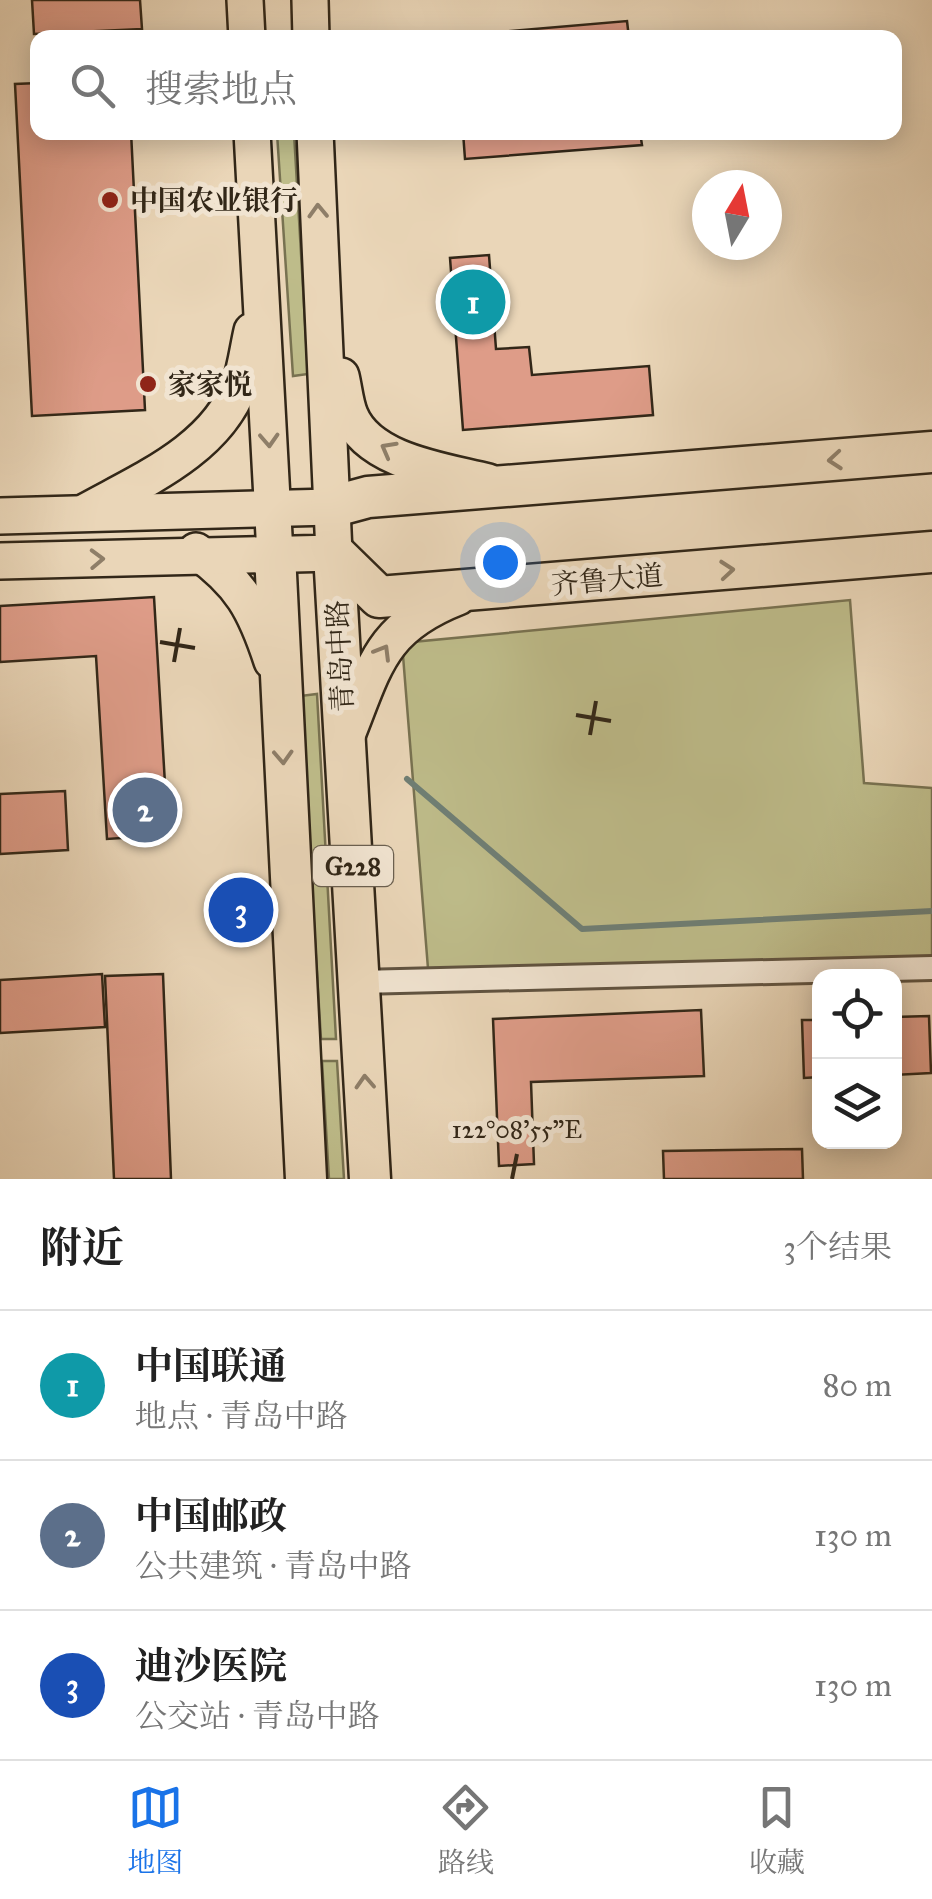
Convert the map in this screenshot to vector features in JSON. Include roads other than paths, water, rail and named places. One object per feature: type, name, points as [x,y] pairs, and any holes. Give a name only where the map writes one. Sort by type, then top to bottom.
[{"type":"highway","points":[[332,507],[368,497],[932,452]]},
{"type":"highway","name":"齐鲁大道","points":[[334,553],[379,598],[932,552]]},
{"type":"highway","name":"青岛中路","points":[[334,553],[370,1179]]},
{"type":"highway","name":"G228","points":[[274,554],[306,1179]]},
{"type":"main road","points":[[244,0],[246,30]]},
{"type":"main road","points":[[310,0],[311,30]]},
{"type":"main road","points":[[253,140],[274,554]]},
{"type":"main road","name":"青岛中路","points":[[315,140],[334,553]]},
{"type":"main road","points":[[322,287],[350,418],[378,446],[420,466],[513,488]]},
{"type":"main road","points":[[82,514],[155,474],[218,424],[240,386],[262,289]]},
{"type":"main road","points":[[0,516],[332,507]]},
{"type":"main road","points":[[82,514],[135,525],[186,544],[225,572],[256,611],[279,683]]},
{"type":"main road","points":[[0,562],[334,553]]},
{"type":"main road","points":[[345,741],[391,638],[418,612],[470,592]]},
{"type":"street","points":[[360,982],[932,968]]},
{"type":"waterway","points":[[407,779],[582,929],[932,911]]},
{"type":"place","name":"中国农业银行","points":[[110,200]]},
{"type":"place","name":"中国联通","points":[[473,302]]},
{"type":"place","name":"家家悦","points":[[148,384]]},
{"type":"place","name":"中国邮政","points":[[145,810]]},
{"type":"place","name":"迪沙医院","points":[[241,910]]}]
